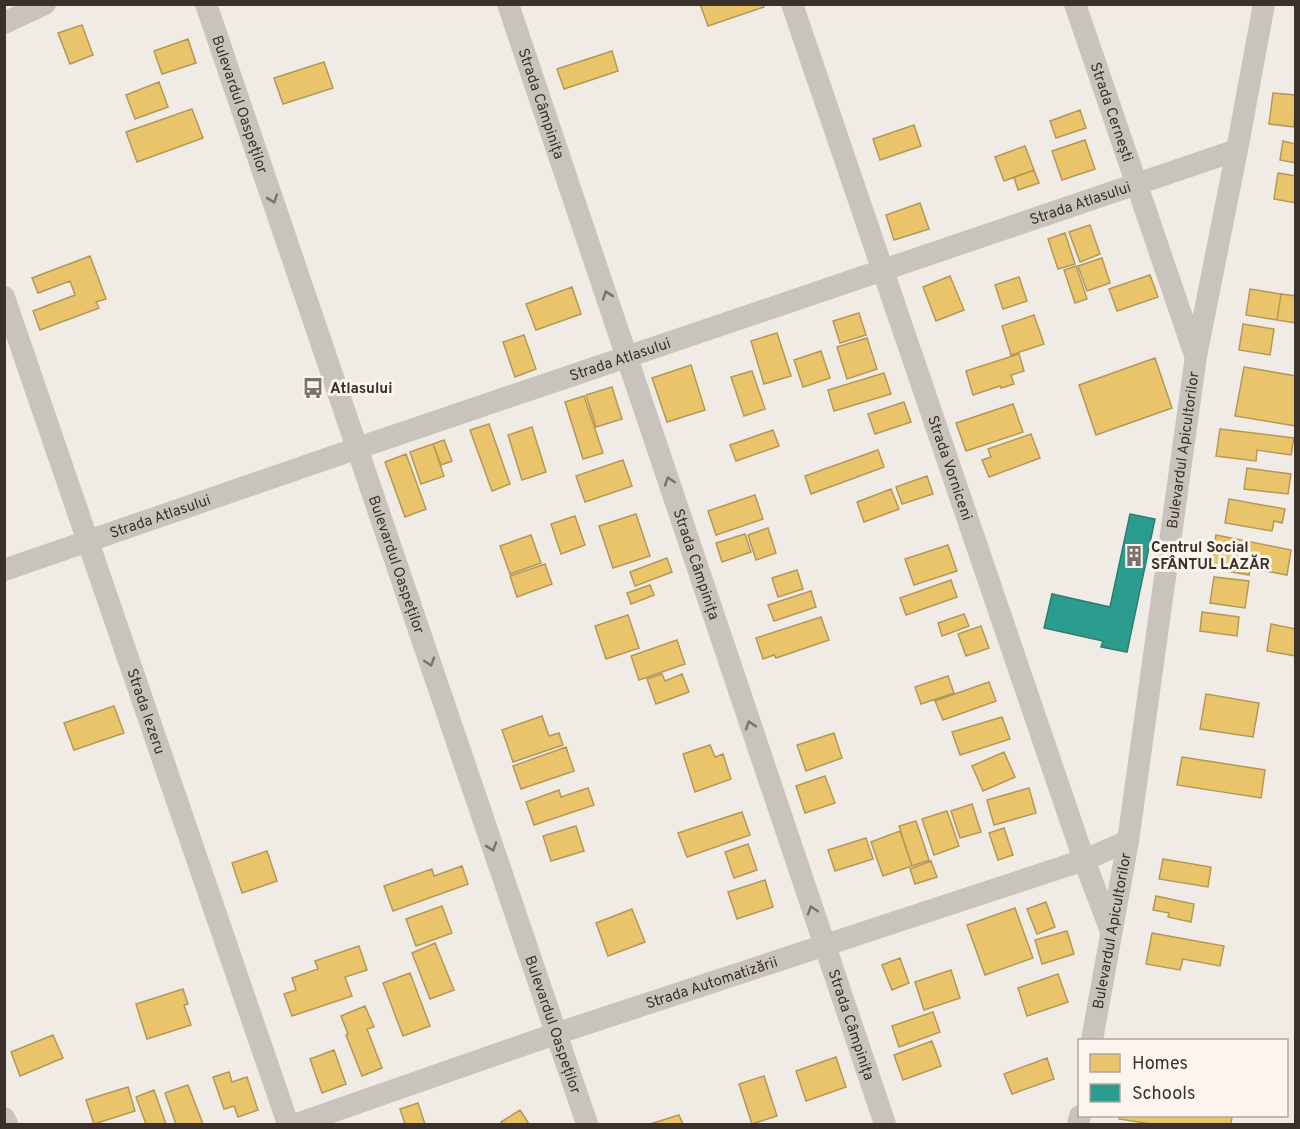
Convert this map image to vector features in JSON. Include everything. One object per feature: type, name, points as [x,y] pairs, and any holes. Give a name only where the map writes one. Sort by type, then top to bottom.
[{"type":"street","points":[[4,23],[45,4]]},
{"type":"street","name":"Bulevardul Oaspeților","points":[[207,4],[587,1125]]},
{"type":"street","name":"Strada Câmpinița","points":[[507,4],[885,1125]]},
{"type":"street","name":"Strada Vorniceni","points":[[792,4],[1084,860],[1111,931]]},
{"type":"street","name":"Strada Cernești","points":[[1075,4],[1196,357]]},
{"type":"street","name":"Bulevardul Apicultorilor","points":[[1092,1039],[1128,841],[1196,357],[1264,4]]},
{"type":"street","name":"Strada Atlasului","points":[[4,570],[1237,150]]},
{"type":"street","name":"Strada Iezeru","points":[[4,297],[288,1125]]},
{"type":"street","name":"Strada Automatizării","points":[[297,1125],[555,1034],[1084,860],[1128,841]]},
{"type":"street","points":[[4,1119],[7,1125]]},
{"type":"building: Homes","points":[[700,4],[763,4],[764,7],[708,26]]},
{"type":"building: Homes","points":[[82,25],[93,55],[70,64],[58,33]]},
{"type":"building: Homes","points":[[188,39],[196,63],[162,74],[154,51]]},
{"type":"building: Homes","points":[[612,51],[618,71],[564,89],[557,69]]},
{"type":"building: Homes","points":[[324,62],[333,88],[283,104],[274,78]]},
{"type":"building: Homes","points":[[159,82],[168,107],[135,119],[126,95]]},
{"type":"building: Homes","points":[[1273,93],[1296,95],[1294,127],[1269,124]]},
{"type":"building: Homes","points":[[192,109],[203,138],[137,162],[126,132]]},
{"type":"building: Homes","points":[[1080,110],[1086,128],[1056,138],[1050,121]]},
{"type":"building: Homes","points":[[914,125],[921,146],[880,160],[873,139]]},
{"type":"building: Homes","points":[[1085,140],[1095,169],[1062,180],[1052,151]]},
{"type":"building: Homes","points":[[1283,141],[1296,144],[1296,163],[1280,160]]},
{"type":"building: Homes","points":[[1025,146],[1034,170],[1004,181],[995,157]]},
{"type":"building: Homes","points":[[1034,170],[1039,183],[1018,190],[1014,177]]},
{"type":"building: Homes","points":[[1278,173],[1296,176],[1296,203],[1274,199]]},
{"type":"building: Homes","points":[[920,203],[929,229],[894,240],[886,215]]},
{"type":"building: Homes","points":[[1090,225],[1100,254],[1080,262],[1069,232]]},
{"type":"building: Homes","points":[[1065,233],[1075,264],[1058,269],[1048,239]]},
{"type":"building: Homes","points":[[90,256],[106,299],[96,302],[99,308],[40,330],[33,311],[75,295],[70,281],[38,293],[32,278]]},
{"type":"building: Homes","points":[[1102,258],[1110,283],[1087,291],[1078,266]]},
{"type":"building: Homes","points":[[1076,266],[1087,299],[1075,303],[1064,270]]},
{"type":"building: Homes","points":[[1150,275],[1158,297],[1117,311],[1109,289]]},
{"type":"building: Homes","points":[[950,276],[964,310],[936,321],[923,287]]},
{"type":"building: Homes","points":[[1019,277],[1027,301],[1003,309],[995,285]]},
{"type":"building: Homes","points":[[572,287],[581,314],[536,330],[526,304]]},
{"type":"building: Homes","points":[[1250,289],[1281,294],[1277,320],[1246,315]]},
{"type":"building: Homes","points":[[1281,294],[1296,296],[1296,323],[1277,320]]},
{"type":"building: Homes","points":[[859,313],[866,335],[840,343],[833,321]]},
{"type":"building: Homes","points":[[1034,315],[1044,344],[1011,355],[1002,326]]},
{"type":"building: Homes","points":[[1243,324],[1274,329],[1270,355],[1239,350]]},
{"type":"building: Homes","points":[[777,333],[791,376],[764,384],[751,341]]},
{"type":"building: Homes","points":[[524,335],[536,369],[515,377],[503,342]]},
{"type":"building: Homes","points":[[867,338],[877,369],[847,379],[837,347]]},
{"type":"building: Homes","points":[[821,351],[830,378],[803,387],[794,360]]},
{"type":"building: Homes","points":[[1019,354],[1024,371],[1011,375],[1014,384],[973,395],[966,371]]},
{"type":"building: Homes","points":[[1155,358],[1172,408],[1096,435],[1079,385]]},
{"type":"building: Homes","points":[[691,365],[705,410],[667,422],[652,378]]},
{"type":"building: Homes","points":[[1244,367],[1296,376],[1296,426],[1235,416]]},
{"type":"building: Homes","points":[[752,371],[765,409],[744,416],[731,377]]},
{"type":"building: Homes","points":[[884,373],[891,394],[834,411],[828,390]]},
{"type":"building: Homes","points":[[612,387],[622,419],[596,427],[586,395]]},
{"type":"building: Homes","points":[[584,396],[603,453],[583,459],[565,402]]},
{"type":"building: Homes","points":[[904,402],[911,422],[875,434],[868,414]]},
{"type":"building: Homes","points":[[1013,404],[1023,432],[966,451],[956,423]]},
{"type":"building: Homes","points":[[489,424],[510,484],[492,491],[470,430]]},
{"type":"building: Homes","points":[[532,427],[546,472],[522,480],[508,435]]},
{"type":"building: Homes","points":[[1220,429],[1294,438],[1291,455],[1257,450],[1256,461],[1216,456]]},
{"type":"building: Homes","points":[[773,430],[779,446],[736,461],[730,445]]},
{"type":"building: Homes","points":[[1031,434],[1040,458],[989,477],[982,460],[991,457],[988,449]]},
{"type":"building: Homes","points":[[444,440],[452,461],[441,465],[433,444]]},
{"type":"building: Homes","points":[[433,444],[444,476],[421,484],[410,452]]},
{"type":"building: Homes","points":[[878,450],[884,467],[811,494],[805,476]]},
{"type":"building: Homes","points":[[406,454],[426,509],[405,517],[385,462]]},
{"type":"building: Homes","points":[[623,460],[632,486],[585,502],[576,476]]},
{"type":"building: Homes","points":[[1247,468],[1291,474],[1288,494],[1244,489]]},
{"type":"building: Homes","points":[[927,476],[933,494],[902,504],[896,487]]},
{"type":"building: Homes","points":[[891,489],[899,509],[864,522],[857,502]]},
{"type":"building: Homes","points":[[755,495],[763,519],[716,535],[708,511]]},
{"type":"building: Homes","points":[[1229,499],[1285,509],[1282,523],[1274,521],[1272,531],[1225,523]]},
{"type":"building: Homes","points":[[636,514],[650,556],[613,568],[599,526]]},
{"type":"building: Homes","points":[[575,516],[585,545],[561,554],[551,524]]},
{"type":"building: Homes","points":[[768,528],[776,553],[756,560],[748,535]]},
{"type":"building: Homes","points":[[745,534],[751,552],[722,562],[716,543]]},
{"type":"building: Homes","points":[[531,535],[541,563],[510,574],[500,546]]},
{"type":"building: Homes","points":[[1216,535],[1291,550],[1287,575],[1250,568],[1249,575],[1210,568]]},
{"type":"building: Homes","points":[[948,545],[957,571],[914,585],[905,559]]},
{"type":"building: Homes","points":[[667,558],[672,572],[635,586],[630,572]]},
{"type":"building: Homes","points":[[545,564],[552,584],[517,597],[510,576]]},
{"type":"building: Homes","points":[[797,570],[803,589],[778,597],[772,578]]},
{"type":"building: Homes","points":[[1214,577],[1249,581],[1245,608],[1210,603]]},
{"type":"building: Homes","points":[[951,580],[957,597],[906,615],[900,598]]},
{"type":"building: Homes","points":[[650,585],[654,595],[631,604],[627,593]]},
{"type":"building: Homes","points":[[811,591],[816,607],[774,621],[768,605]]},
{"type":"building: Homes","points":[[1202,612],[1239,617],[1237,636],[1200,631]]},
{"type":"building: Homes","points":[[964,614],[969,626],[942,636],[938,623]]},
{"type":"building: Homes","points":[[628,615],[639,648],[606,659],[595,626]]},
{"type":"building: Homes","points":[[821,617],[829,640],[776,658],[774,655],[763,659],[756,638]]},
{"type":"building: Homes","points":[[1271,624],[1296,629],[1296,656],[1267,651]]},
{"type":"building: Homes","points":[[981,626],[989,648],[966,656],[958,634]]},
{"type":"building: Homes","points":[[677,640],[685,664],[639,680],[631,656]]},
{"type":"building: Homes","points":[[662,674],[665,681],[682,674],[689,692],[656,704],[647,679]]},
{"type":"building: Homes","points":[[948,676],[954,693],[921,704],[915,687]]},
{"type":"building: Homes","points":[[989,682],[996,701],[943,720],[935,701]]},
{"type":"building: Homes","points":[[1206,694],[1259,703],[1253,737],[1200,729]]},
{"type":"building: Homes","points":[[114,706],[124,733],[74,750],[64,723]]},
{"type":"building: Homes","points":[[542,716],[549,736],[559,733],[563,745],[513,762],[502,730]]},
{"type":"building: Homes","points":[[1002,717],[1010,739],[960,755],[952,732]]},
{"type":"building: Homes","points":[[834,733],[842,758],[806,771],[797,745]]},
{"type":"building: Homes","points":[[710,745],[715,757],[723,754],[731,779],[695,792],[683,754]]},
{"type":"building: Homes","points":[[566,747],[574,771],[521,789],[513,766]]},
{"type":"building: Homes","points":[[1004,752],[1015,777],[983,791],[972,766]]},
{"type":"building: Homes","points":[[1182,757],[1265,770],[1261,798],[1177,785]]},
{"type":"building: Homes","points":[[825,776],[835,803],[805,813],[796,786]]},
{"type":"building: Homes","points":[[588,788],[594,805],[534,825],[526,802],[559,790],[561,797]]},
{"type":"building: Homes","points":[[1029,788],[1036,813],[994,825],[987,800]]},
{"type":"building: Homes","points":[[972,804],[981,832],[960,838],[951,811]]},
{"type":"building: Homes","points":[[947,811],[959,846],[934,855],[922,819]]},
{"type":"building: Homes","points":[[742,812],[750,835],[687,857],[678,833]]},
{"type":"building: Homes","points":[[916,821],[929,860],[912,866],[899,826]]},
{"type":"building: Homes","points":[[576,826],[584,851],[551,861],[543,836]]},
{"type":"building: Homes","points":[[1004,828],[1013,855],[998,860],[989,833]]},
{"type":"building: Homes","points":[[900,831],[912,866],[883,876],[871,842]]},
{"type":"building: Homes","points":[[866,838],[873,859],[835,871],[828,850]]},
{"type":"building: Homes","points":[[748,844],[757,870],[734,878],[725,852]]},
{"type":"building: Homes","points":[[267,851],[277,881],[242,893],[232,863]]},
{"type":"building: Homes","points":[[1163,859],[1211,867],[1208,887],[1159,879]]},
{"type":"building: Homes","points":[[931,861],[937,877],[915,884],[910,869]]},
{"type":"building: Homes","points":[[462,866],[468,884],[393,911],[384,886],[432,869],[434,876]]},
{"type":"building: Homes","points":[[765,880],[773,907],[737,919],[728,892]]},
{"type":"building: Homes","points":[[1156,896],[1194,904],[1191,922],[1168,917],[1169,913],[1153,910]]},
{"type":"building: Homes","points":[[1046,902],[1055,927],[1037,934],[1027,909]]},
{"type":"building: Homes","points":[[442,906],[452,933],[416,946],[406,919]]},
{"type":"building: Homes","points":[[1015,908],[1033,958],[985,975],[967,925]]},
{"type":"building: Homes","points":[[632,909],[645,942],[608,956],[596,923]]},
{"type":"building: Homes","points":[[1067,931],[1074,954],[1042,964],[1035,940]]},
{"type":"building: Homes","points":[[1152,933],[1224,946],[1220,966],[1183,959],[1180,970],[1146,964]]},
{"type":"building: Homes","points":[[435,943],[454,990],[430,999],[412,953]]},
{"type":"building: Homes","points":[[359,946],[367,970],[345,977],[352,996],[292,1016],[284,994],[296,990],[292,978],[318,969],[315,961]]},
{"type":"building: Homes","points":[[900,958],[909,983],[892,990],[882,965]]},
{"type":"building: Homes","points":[[951,970],[960,998],[924,1010],[915,982]]},
{"type":"building: Homes","points":[[410,973],[430,1026],[403,1036],[383,983]]},
{"type":"building: Homes","points":[[1058,974],[1068,1002],[1027,1016],[1018,988]]},
{"type":"building: Homes","points":[[183,989],[188,1004],[184,1005],[191,1025],[147,1039],[136,1004]]},
{"type":"building: Homes","points":[[365,1006],[374,1027],[367,1029],[382,1068],[362,1076],[341,1016]]},
{"type":"building: Homes","points":[[933,1012],[940,1032],[899,1047],[892,1026]]},
{"type":"building: Homes","points":[[53,1035],[63,1058],[20,1076],[11,1052]]},
{"type":"building: Homes","points":[[932,1041],[941,1066],[903,1080],[894,1055]]},
{"type":"building: Homes","points":[[334,1050],[346,1084],[322,1093],[310,1059]]},
{"type":"building: Homes","points":[[836,1057],[846,1087],[806,1101],[796,1071]]},
{"type":"building: Homes","points":[[1047,1058],[1054,1079],[1012,1094],[1004,1074]]},
{"type":"building: Homes","points":[[229,1072],[232,1082],[247,1077],[258,1110],[238,1117],[234,1106],[224,1109],[213,1077]]},
{"type":"building: Homes","points":[[764,1076],[777,1116],[752,1124],[739,1084]]},
{"type":"building: Homes","points":[[188,1085],[203,1124],[176,1124],[165,1093]]},
{"type":"building: Homes","points":[[128,1087],[135,1111],[94,1124],[86,1100]]},
{"type":"building: Homes","points":[[154,1090],[166,1124],[146,1124],[136,1097]]},
{"type":"building: Homes","points":[[418,1103],[425,1124],[405,1124],[400,1109]]},
{"type":"building: Homes","points":[[520,1110],[529,1124],[503,1124],[501,1122]]},
{"type":"building: Homes","points":[[679,1115],[683,1124],[650,1124]]},
{"type":"building: Homes","points":[[1120,1117],[1232,1117],[1231,1124],[1151,1124],[1119,1119]]},
{"type":"building: Schools","name":"Centrul Social SFÂNTUL LAZĂR","points":[[1130,514],[1155,519],[1127,652],[1101,647],[1103,641],[1044,628],[1052,594],[1110,607]]},
{"type":"place","name":"Atlasului","points":[[313,388]]},
{"type":"place","name":"Centrul Social SFÂNTUL LAZĂR","points":[[1134,556]]}]
